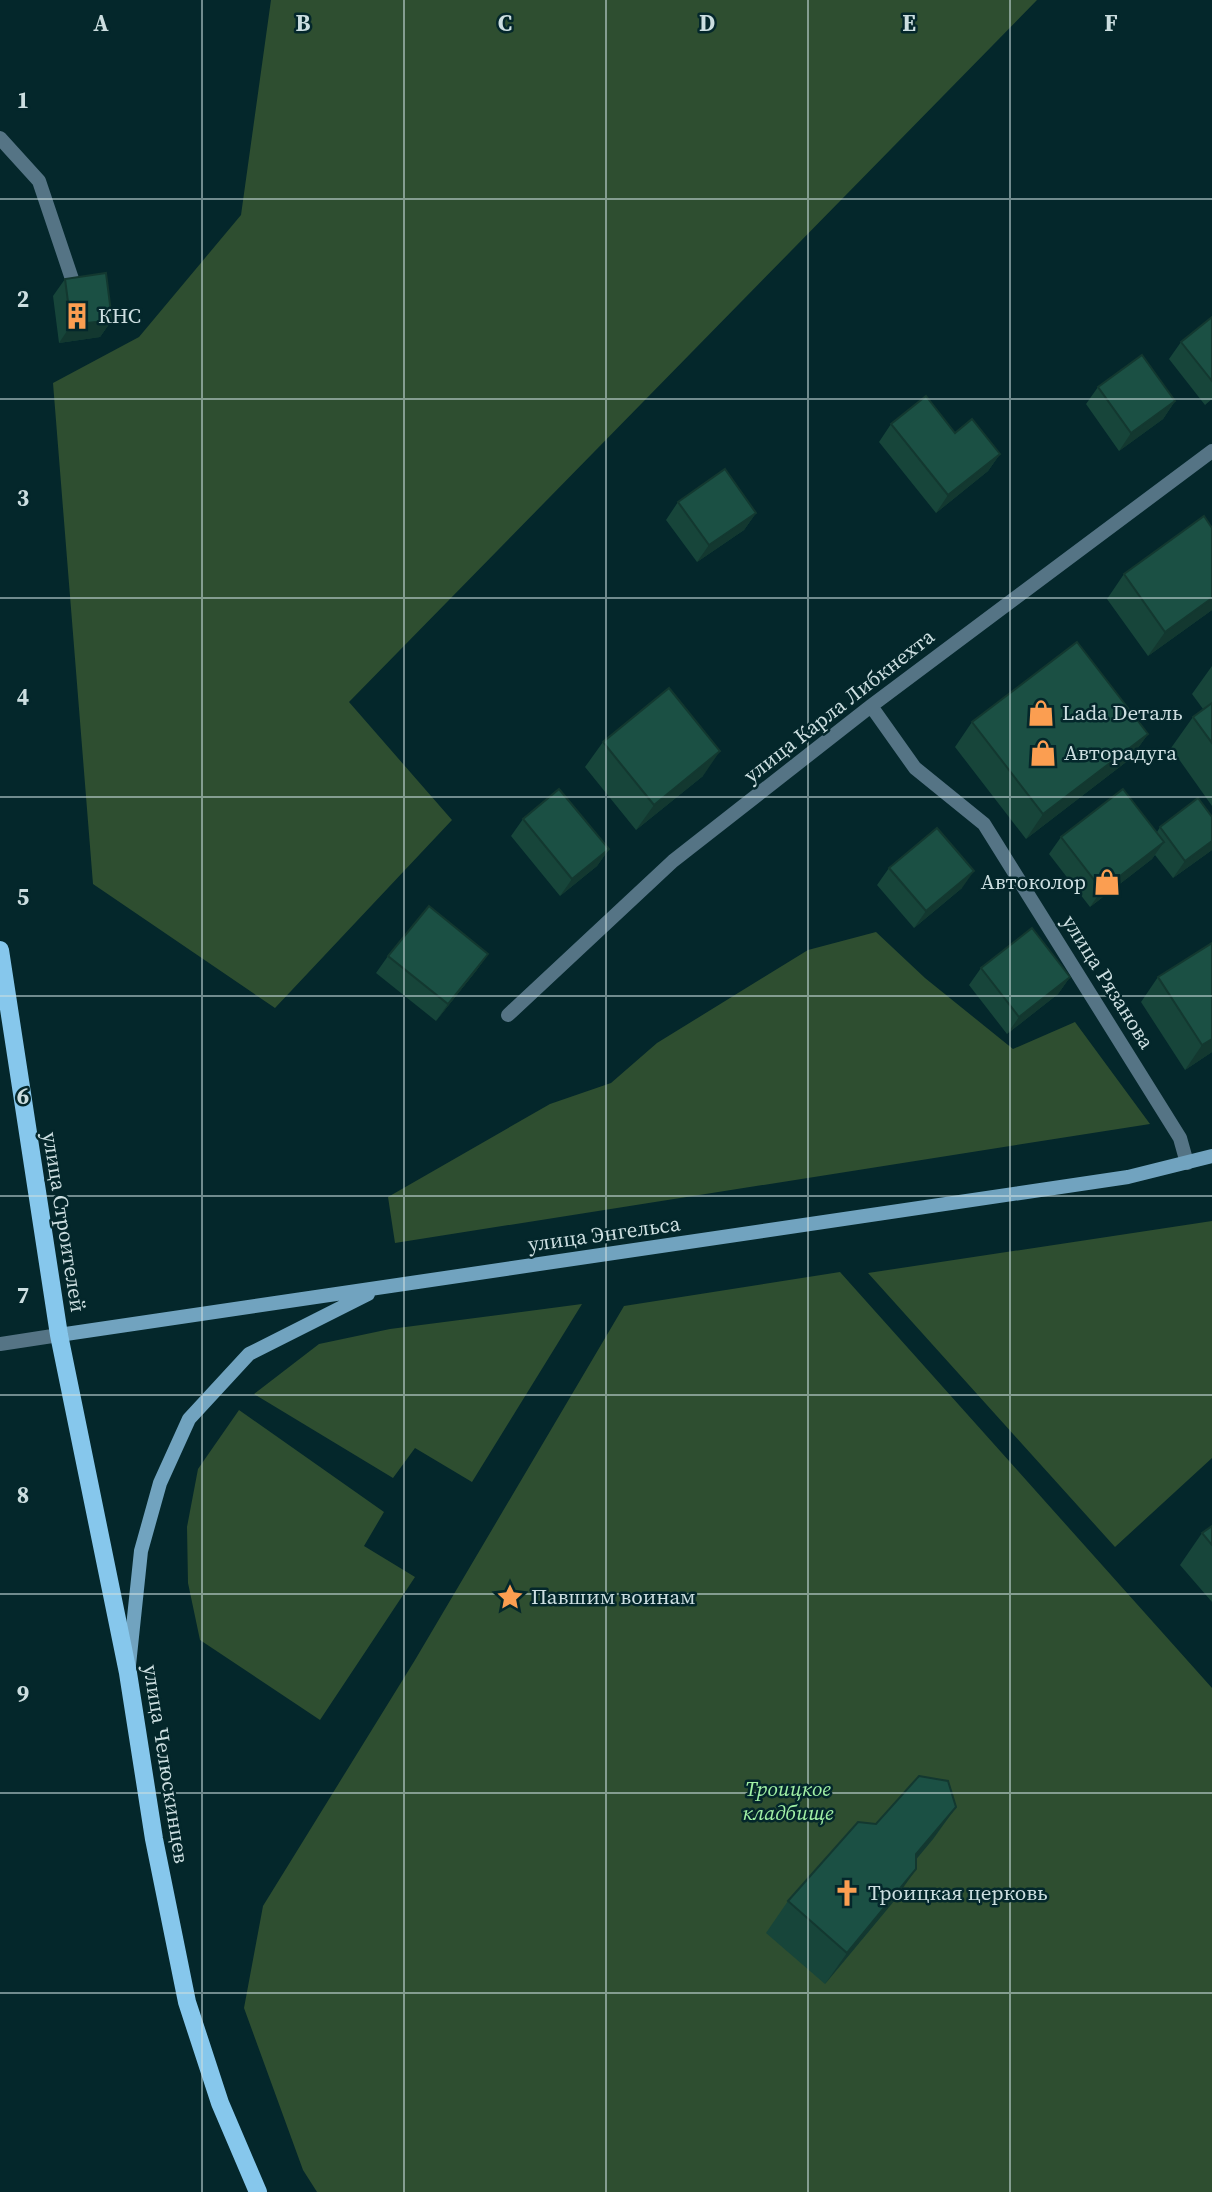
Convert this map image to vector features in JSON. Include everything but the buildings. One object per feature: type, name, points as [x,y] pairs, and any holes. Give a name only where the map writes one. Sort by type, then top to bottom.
[{"type":"main road","name":"улица Строителей","points":[[0,950],[59,1335]]},
{"type":"main road","name":"улица Энгельса","points":[[59,1335],[1128,1177],[1212,1156]]},
{"type":"main road","points":[[128,1673],[141,1551],[160,1483],[189,1419],[249,1353],[378,1288]]},
{"type":"main road","name":"улица Челюскинцев","points":[[59,1335],[128,1673],[154,1839],[187,2002],[220,2102],[258,2192]]},
{"type":"street","points":[[0,138],[39,181],[72,279]]},
{"type":"street","name":"улица Карла Либкнехта","points":[[508,1015],[673,862],[871,706],[1212,451]]},
{"type":"street","name":"улица Рязанова","points":[[871,706],[915,768],[984,824],[1180,1138],[1187,1163]]},
{"type":"street","name":"улица Энгельса","points":[[0,1344],[59,1335]]},
{"type":"green space","points":[[271,0],[1037,0],[349,702],[452,820],[275,1008],[93,884],[53,383],[139,337],[241,215]]},
{"type":"green space","points":[[876,932],[925,978],[1013,1049],[1075,1022],[1150,1124],[395,1243],[388,1197],[550,1104],[611,1083],[657,1043],[808,950]]},
{"type":"green space","points":[[1212,1221],[1212,1458],[1115,1547],[868,1273]]},
{"type":"green space","name":"Троицкое кладбище","points":[[840,1272],[1212,1688],[1212,2192],[317,2192],[303,2170],[244,2008],[263,1906],[415,1660],[624,1306]]},
{"type":"green space","points":[[582,1304],[472,1482],[415,1448],[393,1478],[254,1394],[319,1344],[390,1329]]},
{"type":"green space","points":[[239,1410],[384,1512],[364,1546],[415,1577],[320,1720],[200,1640],[188,1583],[187,1527],[198,1469]]},
{"type":"place","name":"КНС","points":[[77,316]]},
{"type":"place","name":"Lada Dеталь","points":[[1041,713]]},
{"type":"place","name":"Авторадуга","points":[[1043,753]]},
{"type":"place","name":"Автоколор","points":[[1107,882]]},
{"type":"place","name":"Павшим воинам","points":[[510,1597]]},
{"type":"place","name":"Троицкая церковь","points":[[847,1893]]}]
